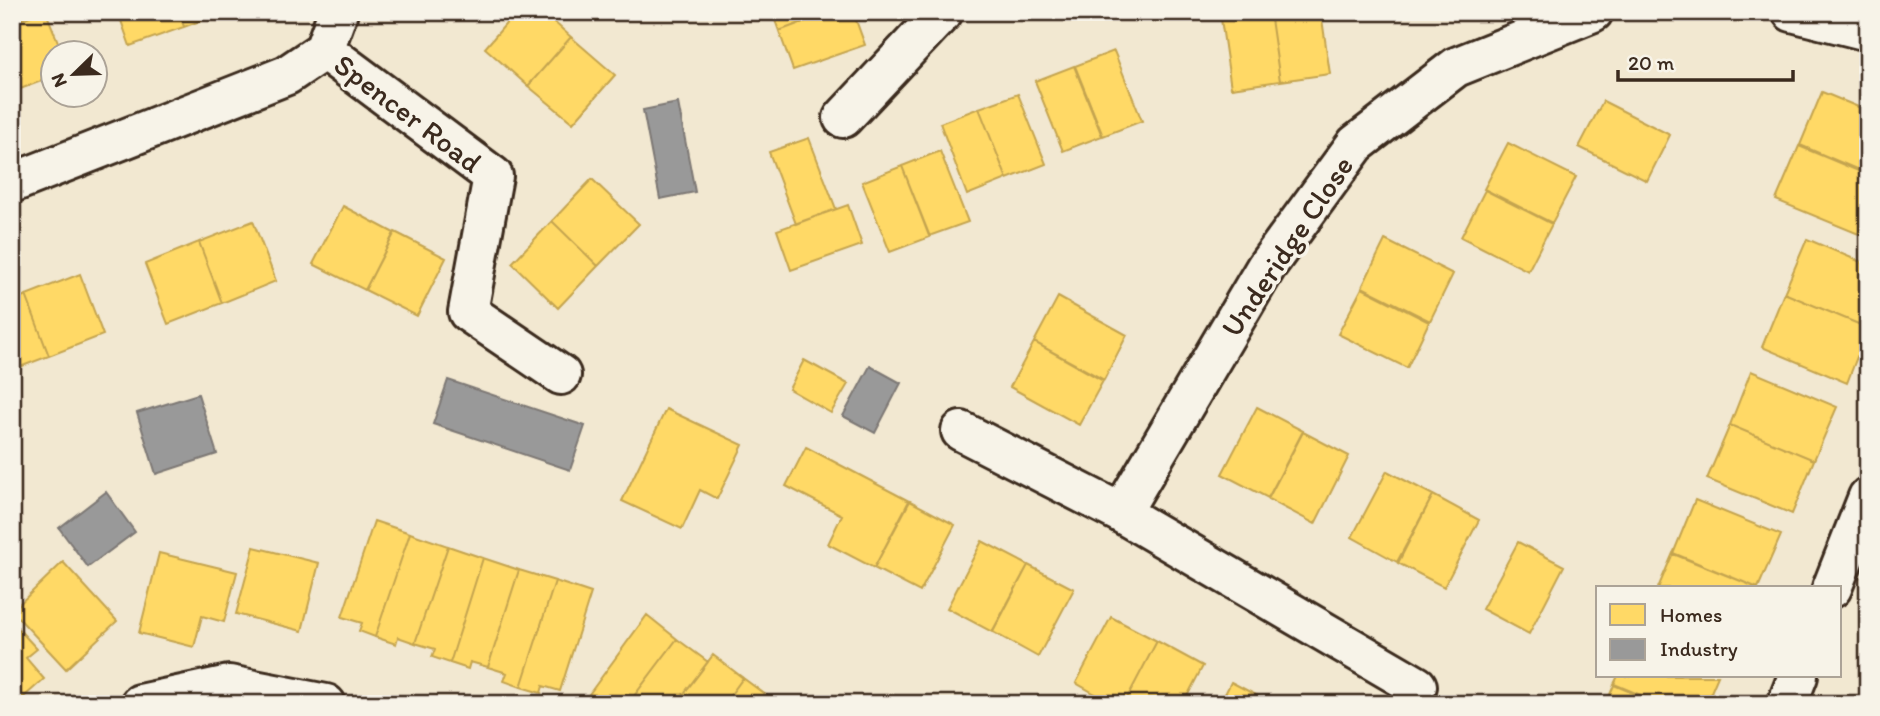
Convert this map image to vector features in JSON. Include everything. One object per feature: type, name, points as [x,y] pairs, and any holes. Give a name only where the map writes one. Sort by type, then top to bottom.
[{"type":"street","name":"Spencer Road","points":[[12,183],[287,75],[324,50],[338,12]]},
{"type":"street","points":[[843,118],[943,12]]},
{"type":"street","name":"Underidge Close","points":[[1121,513],[1266,267],[1356,144],[1456,67],[1593,12]]},
{"type":"street","points":[[1792,12],[1868,31]]},
{"type":"street","name":"Spencer Road","points":[[324,50],[493,176],[468,312],[561,375]]},
{"type":"street","points":[[961,431],[1121,513],[1417,686]]},
{"type":"street","points":[[1833,586],[1868,497]]},
{"type":"street","points":[[1787,704],[1797,678]]},
{"type":"street","points":[[140,704],[229,685],[326,704]]},
{"type":"building: Homes","points":[[46,12],[56,38],[38,38],[38,82],[15,91],[12,85],[12,23]]},
{"type":"building: Homes","points":[[118,12],[179,12],[184,27],[130,46]]},
{"type":"building: Homes","points":[[179,12],[224,12],[184,27]]},
{"type":"building: Homes","points":[[516,12],[543,12],[571,37],[528,86],[485,48]]},
{"type":"building: Homes","points":[[772,12],[830,12],[779,31]]},
{"type":"building: Homes","points":[[830,12],[853,12],[865,45],[793,70],[779,31]]},
{"type":"building: Homes","points":[[1220,12],[1270,12],[1280,81],[1231,88]]},
{"type":"building: Homes","points":[[1270,12],[1321,12],[1330,74],[1280,81]]},
{"type":"building: Homes","points":[[571,37],[615,75],[573,123],[528,86]]},
{"type":"building: Homes","points":[[1114,51],[1142,121],[1103,136],[1075,66]]},
{"type":"building: Homes","points":[[1074,66],[1102,136],[1063,151],[1035,81]]},
{"type":"building: Homes","points":[[1822,92],[1868,111],[1868,174],[1800,145]]},
{"type":"building: Homes","points":[[1018,94],[1046,164],[1007,179],[979,108]]},
{"type":"building: Homes","points":[[1603,101],[1670,135],[1647,181],[1579,147]]},
{"type":"building: Homes","points":[[979,108],[1007,179],[967,195],[940,123]]},
{"type":"building: Homes","points":[[809,138],[836,209],[796,224],[769,152]]},
{"type":"building: Homes","points":[[1508,143],[1576,177],[1552,223],[1484,189]]},
{"type":"building: Homes","points":[[1799,146],[1868,175],[1868,219],[1861,235],[1776,200]]},
{"type":"building: Homes","points":[[940,151],[968,222],[929,236],[902,166]]},
{"type":"building: Homes","points":[[902,166],[930,237],[890,252],[862,182]]},
{"type":"building: Homes","points":[[592,179],[639,224],[598,266],[552,221]]},
{"type":"building: Homes","points":[[1485,190],[1552,224],[1528,271],[1461,237]]},
{"type":"building: Homes","points":[[848,205],[862,245],[791,270],[777,230]]},
{"type":"building: Homes","points":[[343,206],[394,233],[365,290],[313,264]]},
{"type":"building: Homes","points":[[253,221],[276,281],[222,303],[199,242]]},
{"type":"building: Homes","points":[[552,221],[598,266],[558,308],[512,263]]},
{"type":"building: Homes","points":[[395,232],[446,258],[417,316],[365,290]]},
{"type":"building: Homes","points":[[1807,239],[1868,265],[1868,328],[1784,293]]},
{"type":"building: Homes","points":[[1385,240],[1453,274],[1430,321],[1362,287]]},
{"type":"building: Homes","points":[[199,242],[222,303],[168,324],[145,264]]},
{"type":"building: Homes","points":[[80,274],[103,335],[49,356],[26,295]]},
{"type":"building: Homes","points":[[1362,288],[1429,322],[1407,368],[1338,334]]},
{"type":"building: Homes","points":[[1784,293],[1868,328],[1847,383],[1762,347]]},
{"type":"building: Homes","points":[[26,295],[49,356],[12,370],[12,301]]},
{"type":"building: Homes","points":[[1058,297],[1127,335],[1104,380],[1034,342]]},
{"type":"building: Homes","points":[[1034,342],[1103,381],[1079,425],[1010,387]]},
{"type":"building: Homes","points":[[804,360],[848,384],[831,413],[789,389]]},
{"type":"building: Homes","points":[[1751,371],[1837,407],[1814,460],[1730,425]]},
{"type":"building: Homes","points":[[1257,407],[1303,431],[1268,498],[1222,474]]},
{"type":"building: Homes","points":[[666,409],[743,445],[717,499],[700,490],[682,529],[622,501]]},
{"type":"building: Homes","points":[[1730,425],[1814,460],[1792,514],[1707,479]]},
{"type":"building: Homes","points":[[1303,432],[1349,456],[1315,524],[1268,499]]},
{"type":"building: Homes","points":[[806,447],[909,501],[874,568],[828,544],[842,515],[786,486]]},
{"type":"building: Homes","points":[[1387,471],[1433,495],[1397,562],[1352,537]]},
{"type":"building: Homes","points":[[1433,495],[1479,520],[1444,587],[1398,563]]},
{"type":"building: Homes","points":[[1695,500],[1781,535],[1759,586],[1673,554]]},
{"type":"building: Homes","points":[[910,501],[955,525],[920,592],[874,568]]},
{"type":"building: Homes","points":[[374,521],[410,533],[375,637],[359,631],[362,623],[342,617]]},
{"type":"building: Homes","points":[[410,533],[448,546],[415,643],[398,637],[396,644],[375,637]]},
{"type":"building: Homes","points":[[982,541],[1028,565],[992,632],[947,608]]},
{"type":"building: Homes","points":[[1518,542],[1564,566],[1529,634],[1482,609]]},
{"type":"building: Homes","points":[[448,546],[483,558],[450,663],[432,657],[435,649],[415,643]]},
{"type":"building: Homes","points":[[254,547],[319,563],[302,631],[236,614]]},
{"type":"building: Homes","points":[[159,553],[237,572],[224,622],[202,616],[194,647],[139,633]]},
{"type":"building: Homes","points":[[1673,553],[1753,586],[1659,586]]},
{"type":"building: Homes","points":[[483,558],[519,570],[488,667],[470,662],[468,669],[450,663]]},
{"type":"building: Homes","points":[[63,562],[117,621],[66,669],[12,611]]},
{"type":"building: Homes","points":[[1028,565],[1074,589],[1038,657],[993,632]]},
{"type":"building: Homes","points":[[519,570],[555,581],[521,687],[504,681],[507,673],[488,667]]},
{"type":"building: Homes","points":[[555,581],[591,593],[560,691],[543,686],[541,693],[521,687]]},
{"type":"building: Homes","points":[[647,615],[677,639],[628,704],[596,704],[587,697]]},
{"type":"building: Homes","points":[[1111,617],[1157,641],[1124,704],[1113,704],[1076,683]]},
{"type":"building: Homes","points":[[12,622],[37,649],[26,658],[44,679],[16,704],[12,704]]},
{"type":"building: Homes","points":[[677,639],[708,662],[676,704],[628,704]]},
{"type":"building: Homes","points":[[1157,641],[1203,666],[1183,704],[1124,704]]},
{"type":"building: Homes","points":[[713,655],[743,678],[724,704],[676,704]]},
{"type":"building: Homes","points":[[743,678],[774,701],[772,704],[724,704]]},
{"type":"building: Homes","points":[[1617,678],[1717,678],[1706,704],[1662,704],[1614,684]]},
{"type":"building: Homes","points":[[1231,682],[1273,704],[1220,704]]},
{"type":"building: Homes","points":[[1614,685],[1659,704],[1606,704]]},
{"type":"building: Industry","points":[[678,103],[695,192],[660,199],[643,110]]},
{"type":"building: Industry","points":[[870,366],[901,383],[875,433],[843,416]]},
{"type":"building: Industry","points":[[448,380],[585,426],[570,470],[433,424]]},
{"type":"building: Industry","points":[[198,394],[217,454],[156,474],[137,413]]},
{"type":"building: Industry","points":[[106,492],[135,532],[88,567],[59,528]]}]
